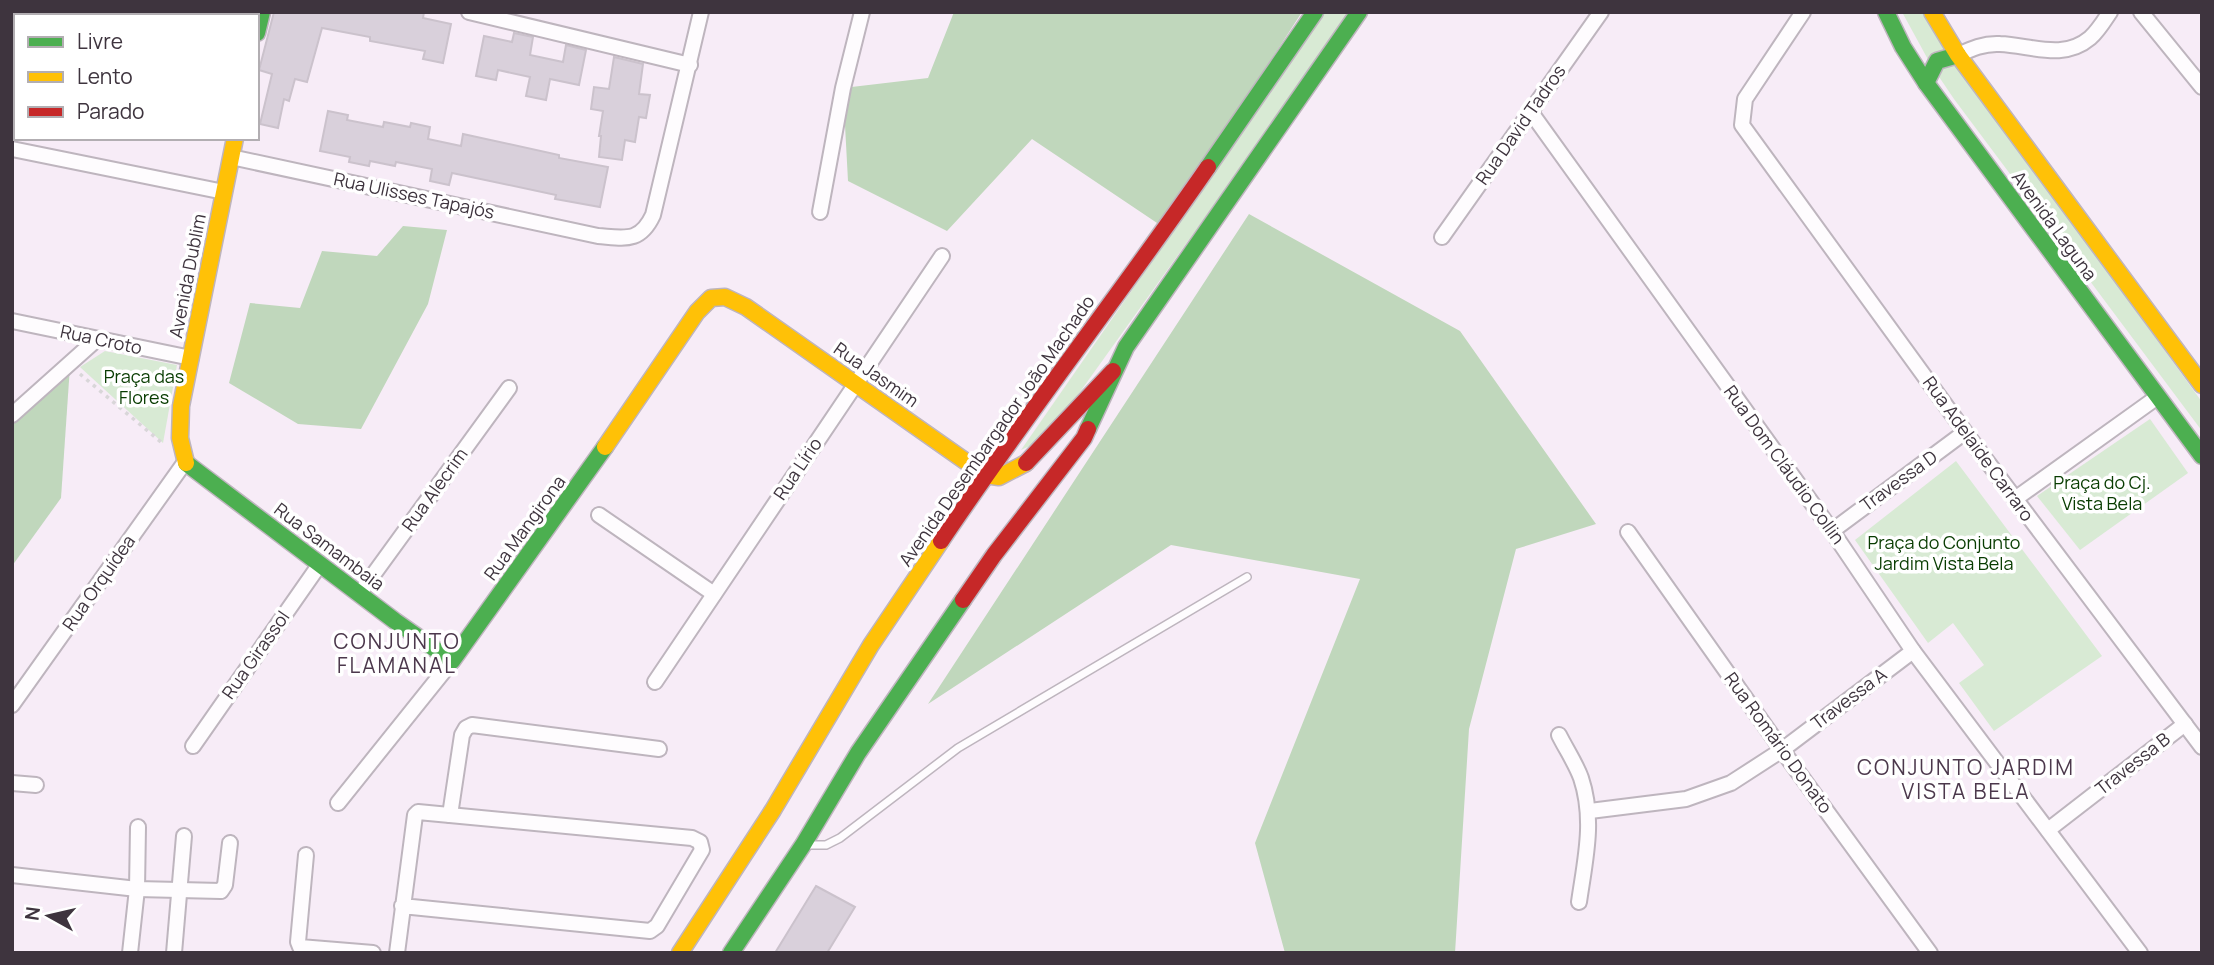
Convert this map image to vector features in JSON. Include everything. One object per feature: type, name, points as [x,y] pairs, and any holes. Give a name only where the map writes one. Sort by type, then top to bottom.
[{"type":"street","points":[[469,12],[690,65]]},
{"type":"street","name":"Rua Ulisses Tapajós","points":[[231,157],[598,236],[637,236],[648,227],[653,215],[701,12]]},
{"type":"street","points":[[820,212],[862,12]]},
{"type":"street","name":"Avenida Desembargador João Machado","points":[[680,953],[772,810],[871,645],[985,475],[1139,267],[1315,12]]},
{"type":"street","points":[[731,953],[803,845],[858,753],[986,566],[1084,438],[1126,347],[1359,12]]},
{"type":"street","name":"Rua David Tadros","points":[[1442,237],[1601,12]]},
{"type":"street","name":"Rua Adelaide Carraro","points":[[1803,12],[1745,99],[1741,125],[1965,432],[2202,747]]},
{"type":"street","name":"Avenida Laguna","points":[[1886,12],[1903,47],[1926,83],[2156,398],[2202,456]]},
{"type":"street","name":"Avenida Laguna","points":[[1932,12],[1958,55],[2202,385]]},
{"type":"street","points":[[1926,83],[1937,61],[1976,46],[1998,44],[2046,51],[2062,51],[2074,47],[2088,40],[2110,12]]},
{"type":"street","points":[[2141,12],[2202,87]]},
{"type":"street","name":"Rua Dom Cláudio Collin","points":[[1530,111],[1832,531],[1913,651],[2140,953]]},
{"type":"street","name":"Avenida Dublim","points":[[185,462],[179,442],[178,420],[234,140]]},
{"type":"street","points":[[12,149],[224,192]]},
{"type":"street","name":"Rua Lírio","points":[[655,682],[942,257]]},
{"type":"street","name":"Rua Mangirona","points":[[338,803],[452,661],[565,506],[697,312],[711,298],[716,297],[730,299],[746,307]]},
{"type":"street","name":"Rua Jasmim","points":[[746,307],[985,475]]},
{"type":"street","name":"Rua Croto","points":[[12,321],[191,358]]},
{"type":"street","points":[[12,415],[70,366],[97,339]]},
{"type":"street","points":[[985,475],[999,477],[1022,467],[1045,446],[1113,371]]},
{"type":"street","name":"Rua Alecrim","points":[[360,593],[509,388]]},
{"type":"street","points":[[2015,499],[2156,398]]},
{"type":"street","name":"Travessa D","points":[[1832,531],[1965,432]]},
{"type":"street","name":"Rua Samambaia","points":[[185,462],[452,661]]},
{"type":"street","name":"Rua Orquídea","points":[[12,705],[185,462]]},
{"type":"street","points":[[599,516],[714,594]]},
{"type":"street","name":"Rua Romário Donato","points":[[1628,532],[1930,953]]},
{"type":"street","name":"Rua Girassol","points":[[193,746],[320,564]]},
{"type":"street","name":"Travessa A","points":[[1590,811],[1686,799],[1731,783],[1782,750],[1913,651]]},
{"type":"street","name":"Travessa B","points":[[2048,830],[2185,724]]},
{"type":"street","points":[[450,815],[462,735],[466,728],[472,725],[659,749]]},
{"type":"street","points":[[1559,735],[1581,776],[1590,811],[1578,902]]},
{"type":"street","points":[[12,783],[36,785]]},
{"type":"street","points":[[397,953],[402,906],[415,815],[418,812],[692,838],[700,842],[702,850],[657,926],[645,932],[402,906]]},
{"type":"street","points":[[130,953],[137,889],[138,827]]},
{"type":"street","points":[[174,953],[184,836]]},
{"type":"street","points":[[12,875],[137,889],[221,891],[225,885],[230,843]]},
{"type":"street","points":[[306,855],[298,942],[300,947],[373,953]]},
{"type":"lane","points":[[803,845],[827,845],[840,838],[958,748],[1247,577]]},
{"type":"path","points":[[70,366],[185,462]]},
{"type":"green space","points":[[954,12],[1302,12],[1163,227],[1032,139],[947,231],[848,181],[843,88],[928,78]]},
{"type":"green space","points":[[1325,12],[1352,12],[1047,438],[1021,450]]},
{"type":"green space","points":[[1902,12],[1925,12],[1975,89],[2202,402],[2202,431],[1954,99],[1931,65]]},
{"type":"green space","points":[[1249,214],[1460,331],[1596,524],[1516,549],[1469,729],[1455,953],[1285,953],[1255,843],[1360,579],[1171,545],[928,704]]},
{"type":"green space","points":[[403,226],[447,230],[428,304],[361,429],[298,424],[229,383],[250,303],[300,308],[322,251],[377,256]]},
{"type":"green space","name":"Praça das Flores","points":[[105,351],[177,365],[163,443],[80,367]]},
{"type":"green space","points":[[70,366],[61,498],[12,566],[12,421]]},
{"type":"green space","name":"Praça do Cj. Vista Bela","points":[[2150,419],[2188,473],[2080,550],[2037,496]]},
{"type":"green space","name":"Praça do Conjunto Jardim Vista Bela","points":[[1956,461],[2102,656],[1994,731],[1959,683],[1984,665],[1953,623],[1928,643],[1855,540]]},
{"type":"building","points":[[274,12],[424,12],[423,18],[451,24],[443,63],[423,59],[425,51],[370,41],[370,37],[322,28],[307,82],[295,79],[289,101],[284,99],[278,128],[260,124],[272,74],[259,70]]},
{"type":"building","points":[[514,33],[533,37],[530,55],[563,62],[566,45],[586,50],[579,85],[550,79],[546,100],[526,96],[530,77],[498,70],[496,80],[476,76],[484,36],[512,42]]},
{"type":"building","points":[[614,57],[643,64],[639,94],[650,95],[646,118],[639,117],[635,142],[625,140],[622,160],[599,157],[603,111],[591,109],[594,87],[609,89]]},
{"type":"building","points":[[328,111],[348,115],[347,120],[383,127],[384,122],[410,127],[411,123],[430,127],[428,139],[461,146],[463,134],[608,167],[600,207],[555,199],[556,195],[452,173],[449,185],[430,181],[432,169],[396,162],[395,166],[370,161],[369,166],[349,162],[350,157],[320,151]]},
{"type":"building","points":[[816,886],[855,907],[827,953],[775,953]]},
{"type":"traffic: fast","points":[[259,25],[262,12]]},
{"type":"traffic: fast","points":[[1208,167],[1315,12]]},
{"type":"traffic: fast","points":[[1088,429],[1126,347],[1359,12]]},
{"type":"traffic: fast","points":[[1886,12],[1903,47],[1926,83],[2202,456]]},
{"type":"traffic: fast","points":[[1926,83],[1937,61],[1958,55]]},
{"type":"traffic: fast","points":[[186,463],[452,661],[605,447]]},
{"type":"traffic: fast","points":[[731,953],[803,845],[858,753],[963,600]]},
{"type":"traffic: slow","points":[[1932,12],[1958,55],[2202,385]]},
{"type":"traffic: slow","points":[[186,463],[180,438],[181,406],[235,140]]},
{"type":"traffic: slow","points":[[605,447],[697,312],[711,298],[725,297],[746,307],[985,475],[999,477],[1026,463]]},
{"type":"traffic: slow","points":[[680,953],[773,810],[871,645],[941,541]]},
{"type":"traffic: jam","points":[[941,541],[1208,167]]},
{"type":"traffic: jam","points":[[1026,463],[1113,371]]},
{"type":"traffic: jam","points":[[963,600],[1088,429]]},
{"type":"district","name":"CONJUNTO FLAMANAL","points":[[397,654]]},
{"type":"district","name":"CONJUNTO JARDIM VISTA BELA","points":[[1966,780]]}]
